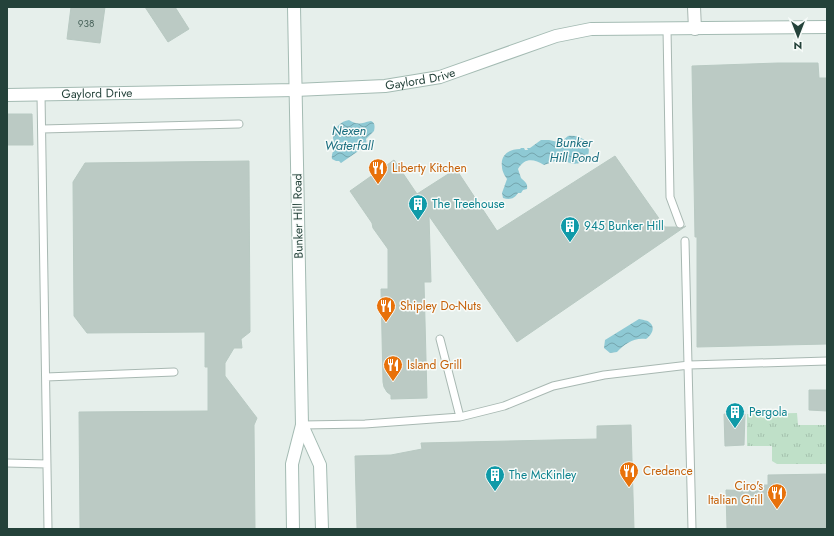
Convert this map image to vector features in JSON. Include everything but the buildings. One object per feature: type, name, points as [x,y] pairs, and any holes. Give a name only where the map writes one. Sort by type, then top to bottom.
[{"type":"street","name":"Bunker Hill Road","points":[[293,529],[292,464],[302,425],[294,7]]},
{"type":"street","points":[[694,7],[695,28]]},
{"type":"street","name":"Gaylord Drive","points":[[7,95],[295,90],[386,86],[440,77],[556,36],[591,29],[827,27]]},
{"type":"street","name":"Bunker Hill Road","points":[[302,425],[320,465],[322,529]]},
{"type":"lane","points":[[666,29],[670,197],[680,224]]},
{"type":"lane","points":[[41,95],[48,529]]},
{"type":"lane","points":[[42,129],[239,124]]},
{"type":"lane","points":[[685,241],[692,529]]},
{"type":"lane","points":[[440,339],[460,417]]},
{"type":"lane","points":[[302,425],[365,424],[460,417],[504,406],[553,386],[604,375],[689,365],[827,361]]},
{"type":"lane","points":[[46,377],[174,372]]},
{"type":"lane","points":[[7,463],[47,464]]},
{"type":"green space","points":[[797,413],[798,425],[827,425],[827,464],[777,464],[772,461],[772,446],[747,446],[747,414]]},
{"type":"water","name":"Nexen Waterfall","points":[[349,120],[358,123],[371,121],[375,128],[366,139],[367,145],[341,163],[332,159],[334,147],[333,137],[338,126]]},
{"type":"water","name":"Bunker Hill Pond","points":[[568,136],[578,137],[585,141],[588,147],[586,159],[580,163],[572,163],[561,159],[544,165],[533,160],[524,162],[518,169],[521,178],[527,184],[527,189],[523,190],[521,193],[518,193],[515,197],[508,199],[503,198],[502,193],[507,179],[502,170],[502,159],[506,154],[512,150],[521,148],[528,150],[527,148],[530,148],[541,140],[558,142],[562,141]]},
{"type":"water","points":[[639,319],[648,321],[652,326],[653,329],[646,339],[638,339],[630,342],[617,352],[610,353],[604,348],[605,340]]},
{"type":"place","name":"Liberty Kitchen","points":[[378,185]]},
{"type":"place","name":"The Treehouse","points":[[418,221]]},
{"type":"place","name":"945 Bunker Hill","points":[[570,243]]},
{"type":"place","name":"Shipley Do-Nuts","points":[[386,323]]},
{"type":"place","name":"Island Grill","points":[[393,382]]},
{"type":"place","name":"Pergola","points":[[735,429]]},
{"type":"place","name":"Credence","points":[[629,488]]},
{"type":"place","name":"The McKinley","points":[[495,492]]},
{"type":"place","name":"Ciro's Italian Grill","points":[[777,510]]}]
